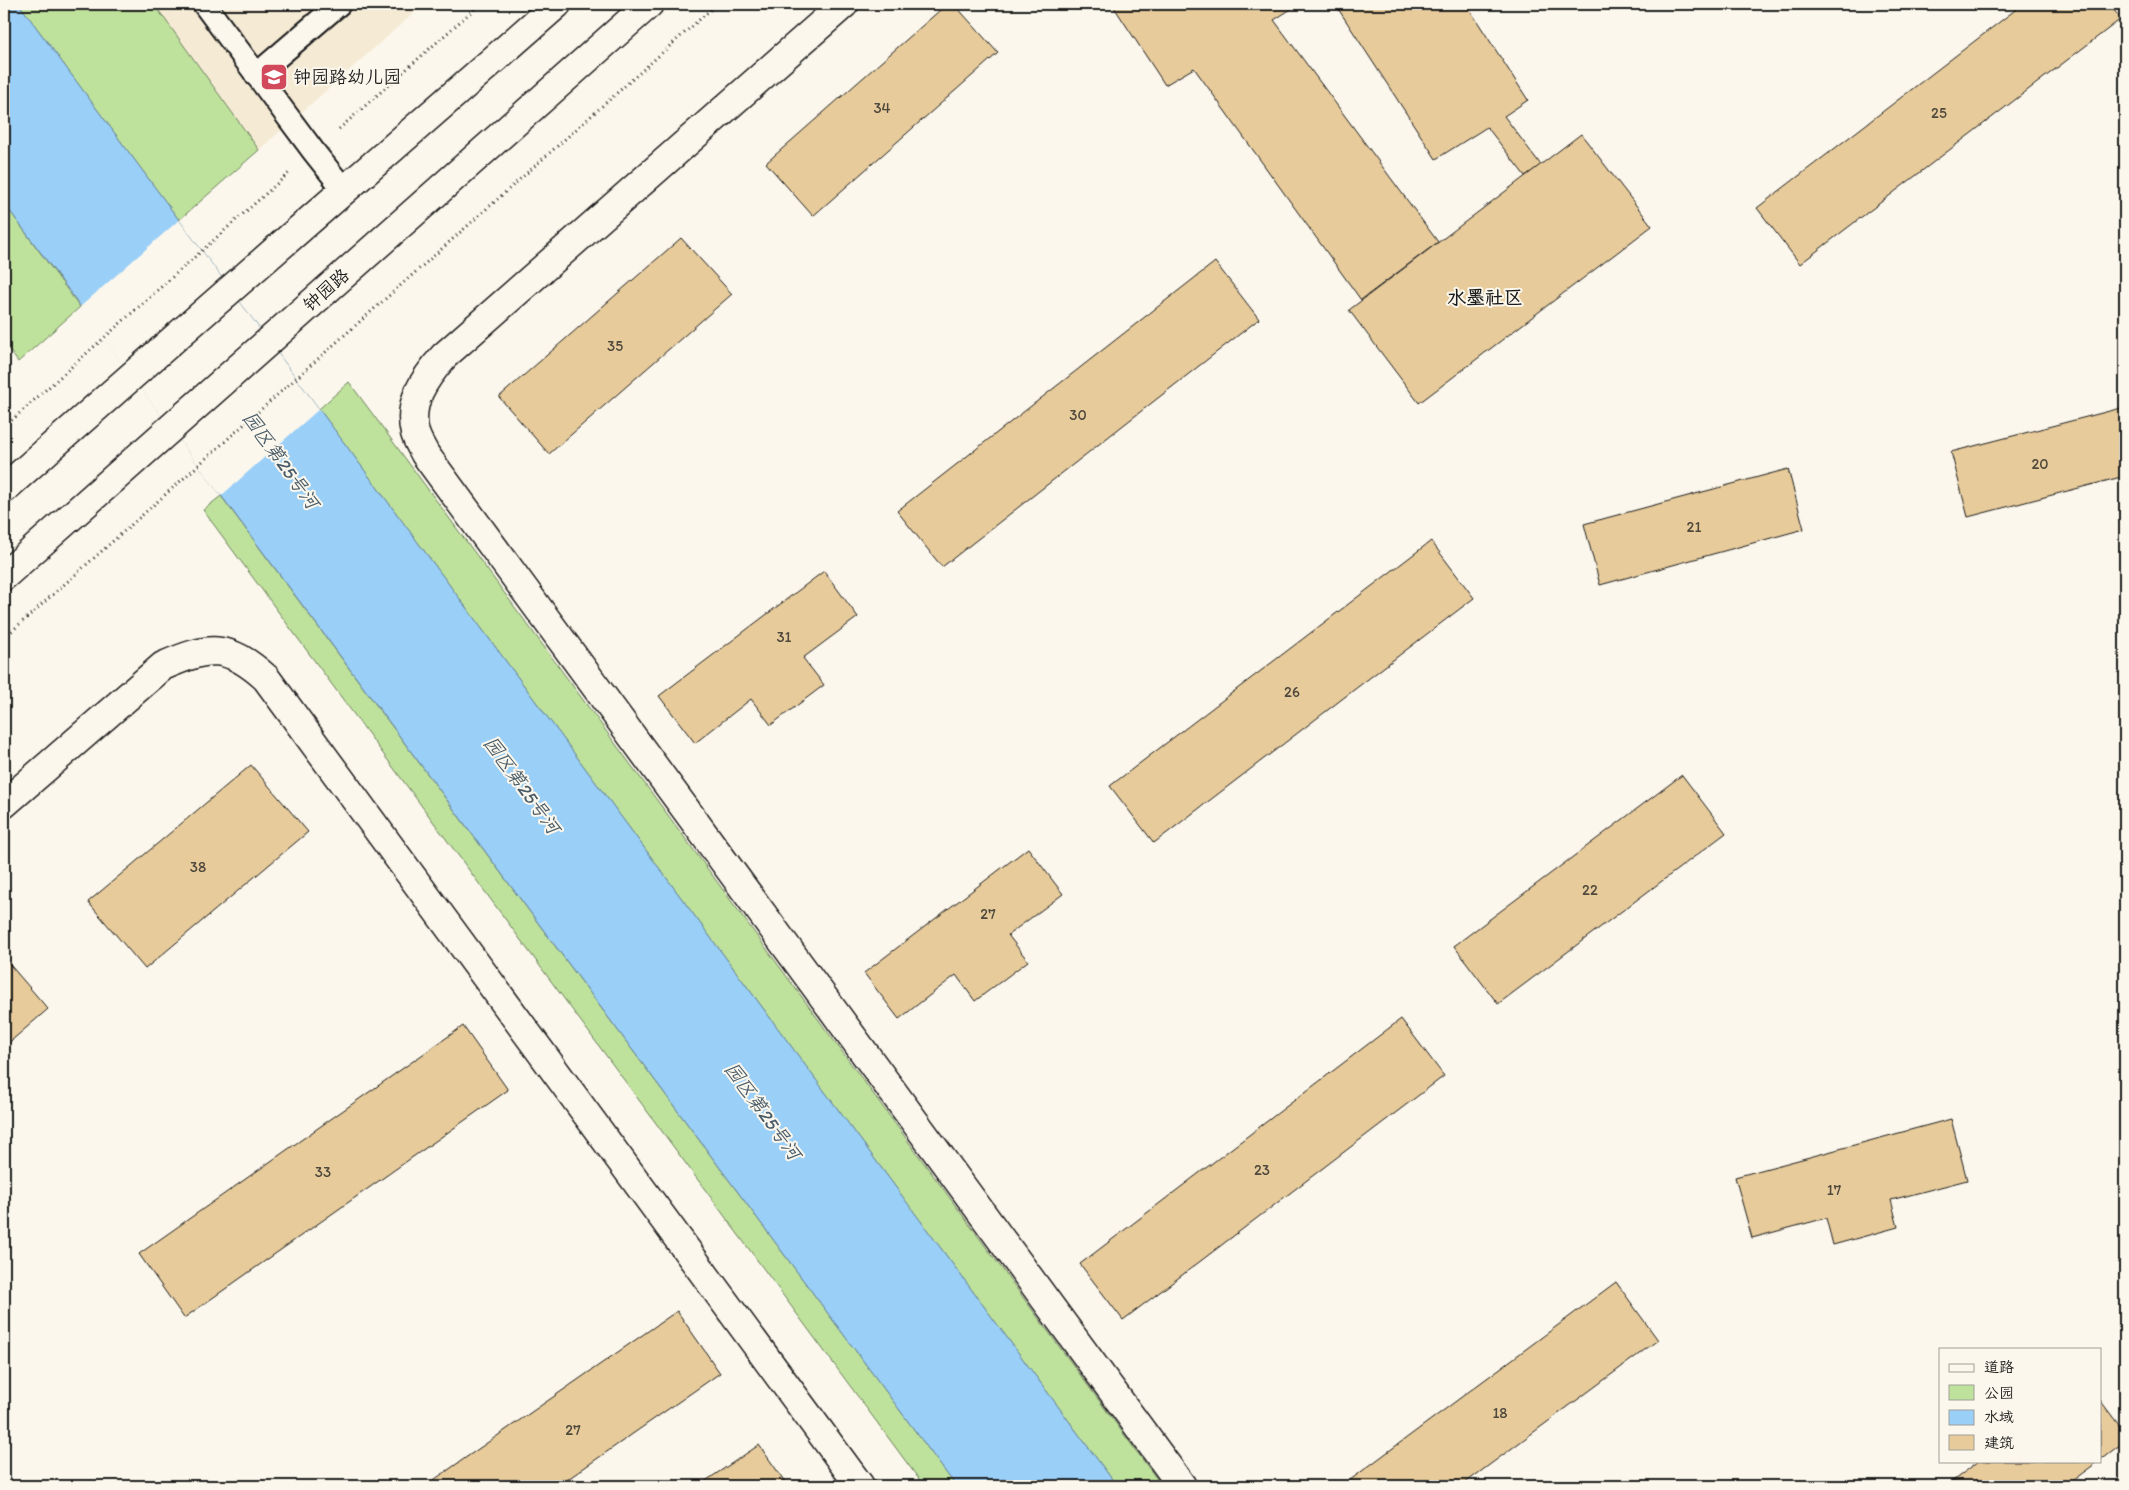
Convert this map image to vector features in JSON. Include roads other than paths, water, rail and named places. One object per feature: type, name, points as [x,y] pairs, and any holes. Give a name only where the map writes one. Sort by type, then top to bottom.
[{"type":"street","points":[[4,489],[557,4]]},
{"type":"street","name":"钟园路","points":[[4,576],[650,4]]},
{"type":"street","points":[[844,4],[444,356],[423,381],[413,408],[415,433],[431,462],[1182,1486]]},
{"type":"street","points":[[4,804],[164,666],[189,654],[210,650],[228,652],[248,662],[266,678],[860,1486]]},
{"type":"lane","points":[[204,4],[345,191]]},
{"type":"lane","points":[[256,75],[338,4]]},
{"type":"water","name":"园区第25号河","points":[[4,4],[19,4],[1117,1486],[956,1486],[4,203]]},
{"type":"place","name":"钟园路幼儿园","points":[[274,77]]},
{"type":"district","name":"水墨社区","points":[[1485,297]]}]
